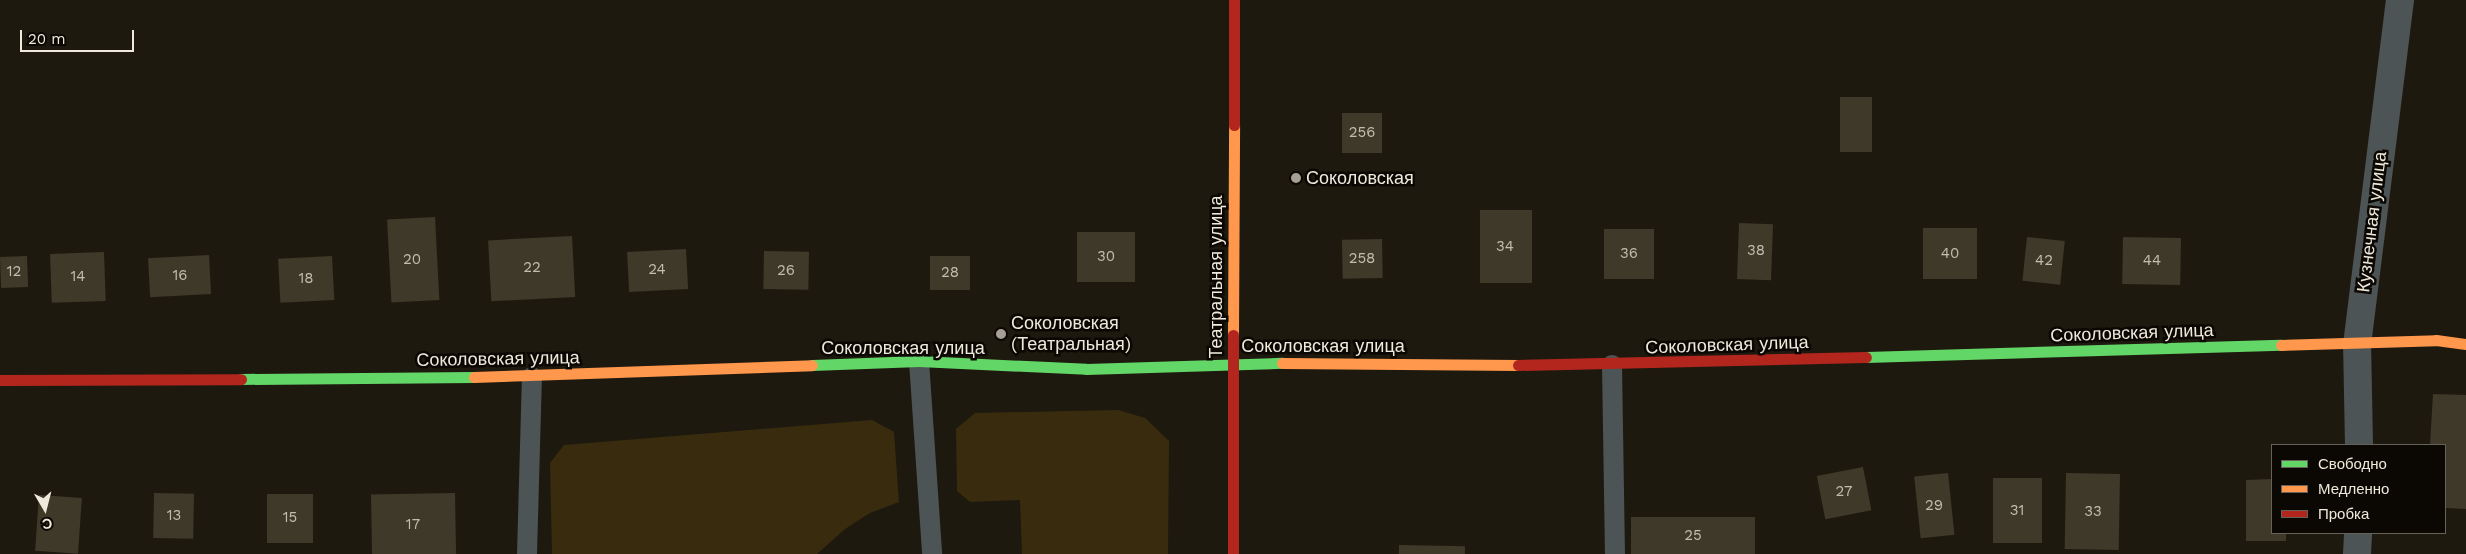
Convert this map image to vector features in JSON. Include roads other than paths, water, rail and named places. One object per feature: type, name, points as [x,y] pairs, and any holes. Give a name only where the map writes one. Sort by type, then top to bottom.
[{"type":"street","name":"Театральная улица","points":[[1233,554],[1234,0]]},
{"type":"street","name":"Кузнечная улица","points":[[2360,444],[2358,345],[2400,0]]},
{"type":"street","name":"Соколовская улица","points":[[0,380],[532,377],[920,362],[1086,369],[1233,363],[1612,366],[2358,345],[2436,340],[2466,344]]},
{"type":"street","points":[[2357,554],[2358,534]]},
{"type":"lane","points":[[920,362],[932,554]]},
{"type":"lane","points":[[1612,366],[1615,554]]},
{"type":"lane","points":[[527,554],[532,377]]},
{"type":"place","name":"Соколовская","points":[[1296,178]]},
{"type":"place","name":"Соколовская (Театральная)","points":[[1001,334]]}]
